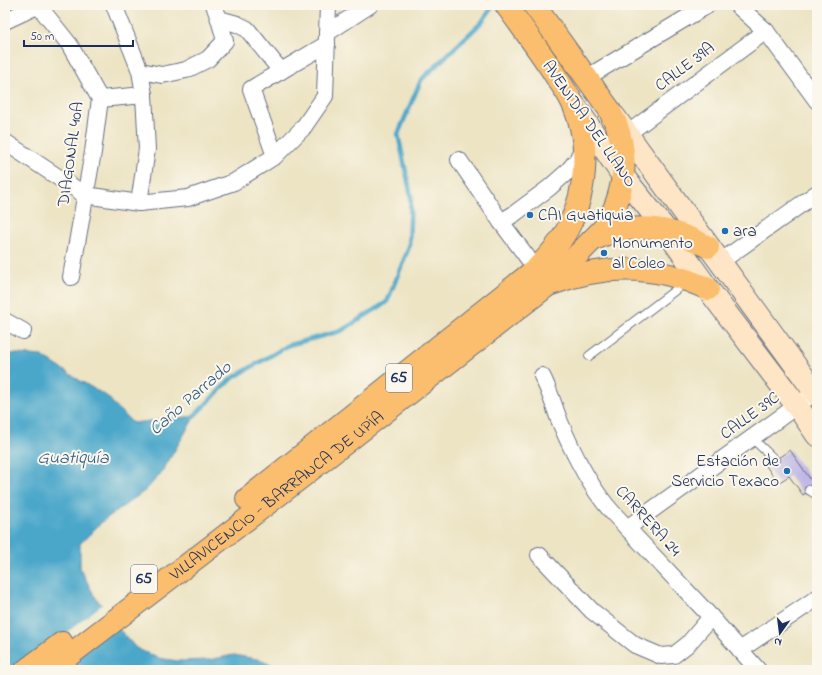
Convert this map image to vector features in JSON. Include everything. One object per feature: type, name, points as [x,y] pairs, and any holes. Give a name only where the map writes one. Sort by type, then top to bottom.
[{"type":"highway","name":"AVENIDA DEL LLANO","points":[[506,5],[536,46],[570,98]]},
{"type":"highway","name":"AVENIDA DEL LLANO","points":[[534,5],[609,109]]},
{"type":"highway","name":"VILLAVICENCIO - BARRANCA DE UPÍA","points":[[542,277],[548,257],[568,229],[575,213],[583,180],[584,145],[577,113],[570,98]]},
{"type":"highway","name":"VILLAVICENCIO - BARRANCA DE UPÍA","points":[[50,670],[267,494],[542,277],[592,240],[605,227],[612,215],[621,190],[624,159],[616,125],[609,109]]},
{"type":"highway","points":[[592,240],[611,233],[638,228],[666,230],[695,239],[714,254]]},
{"type":"highway","points":[[542,277],[578,275],[615,270],[642,270],[658,272],[688,280],[708,289]]},
{"type":"highway","name":"VILLAVICENCIO - BARRANCA DE UPÍA","points":[[26,670],[267,494]]},
{"type":"main road","name":"AVENIDA DEL LLANO","points":[[570,98],[623,176],[666,230],[817,435]]},
{"type":"main road","name":"AVENIDA DEL LLANO","points":[[609,109],[816,393]]},
{"type":"street","points":[[5,21],[38,5]]},
{"type":"street","name":"DIAGONAL 40A","points":[[38,5],[69,44],[100,99],[93,152],[71,277]]},
{"type":"street","points":[[114,5],[140,71],[144,95],[147,149],[139,203]]},
{"type":"street","points":[[5,142],[85,195],[139,203],[188,198],[234,182],[276,156],[303,128],[325,96],[328,5]]},
{"type":"street","points":[[276,156],[251,89],[327,38],[370,5]]},
{"type":"street","points":[[586,77],[592,75],[708,5]]},
{"type":"street","points":[[737,5],[766,31],[817,101]]},
{"type":"street","points":[[140,71],[162,75],[186,70],[208,58],[225,41],[217,12]]},
{"type":"street","points":[[217,12],[247,29],[281,70]]},
{"type":"street","name":"CALLE 39A","points":[[627,134],[766,31]]},
{"type":"street","points":[[100,99],[144,95]]},
{"type":"street","points":[[501,222],[549,188],[567,172],[577,160],[584,145]]},
{"type":"street","points":[[459,160],[501,222],[542,277]]},
{"type":"street","points":[[714,254],[817,193]]},
{"type":"street","points":[[5,322],[23,331]]},
{"type":"street","name":"CARRERA 24","points":[[542,376],[548,387],[562,426],[586,475],[602,502],[711,617],[758,670]]},
{"type":"street","name":"CALLE 39C","points":[[627,528],[816,393]]},
{"type":"street","points":[[539,555],[592,612],[635,645],[661,656],[674,655],[688,644],[711,617]]},
{"type":"street","points":[[740,650],[817,598]]},
{"type":"lane","points":[[589,356],[688,280]]},
{"type":"lane","points":[[752,438],[775,460]]},
{"type":"lane","points":[[809,490],[817,495]]},
{"type":"water","name":"Guatiquía","points":[[5,353],[42,356],[108,397],[133,423],[195,416],[162,472],[146,490],[104,520],[80,544],[80,568],[94,595],[119,629],[136,648],[158,658],[178,661],[208,660],[234,655],[262,660],[284,670],[5,670]]},
{"type":"pier","points":[[103,604],[118,624],[19,670]]},
{"type":"building","name":"Estación de Servicio Texaco","points":[[790,450],[815,486],[803,495],[789,476],[778,483],[766,466]]},
{"type":"waterway","name":"Caño Parrado","points":[[192,418],[231,379],[289,345],[341,331],[387,302],[409,247],[411,196],[398,134],[421,80],[481,23],[494,5]]},
{"type":"place","name":"CAI Guatiquia","points":[[530,215]]},
{"type":"place","name":"ara","points":[[725,231]]},
{"type":"place","name":"Monumento al Coleo","points":[[604,253]]},
{"type":"place","name":"Estación de Servicio Texaco","points":[[787,471]]}]
